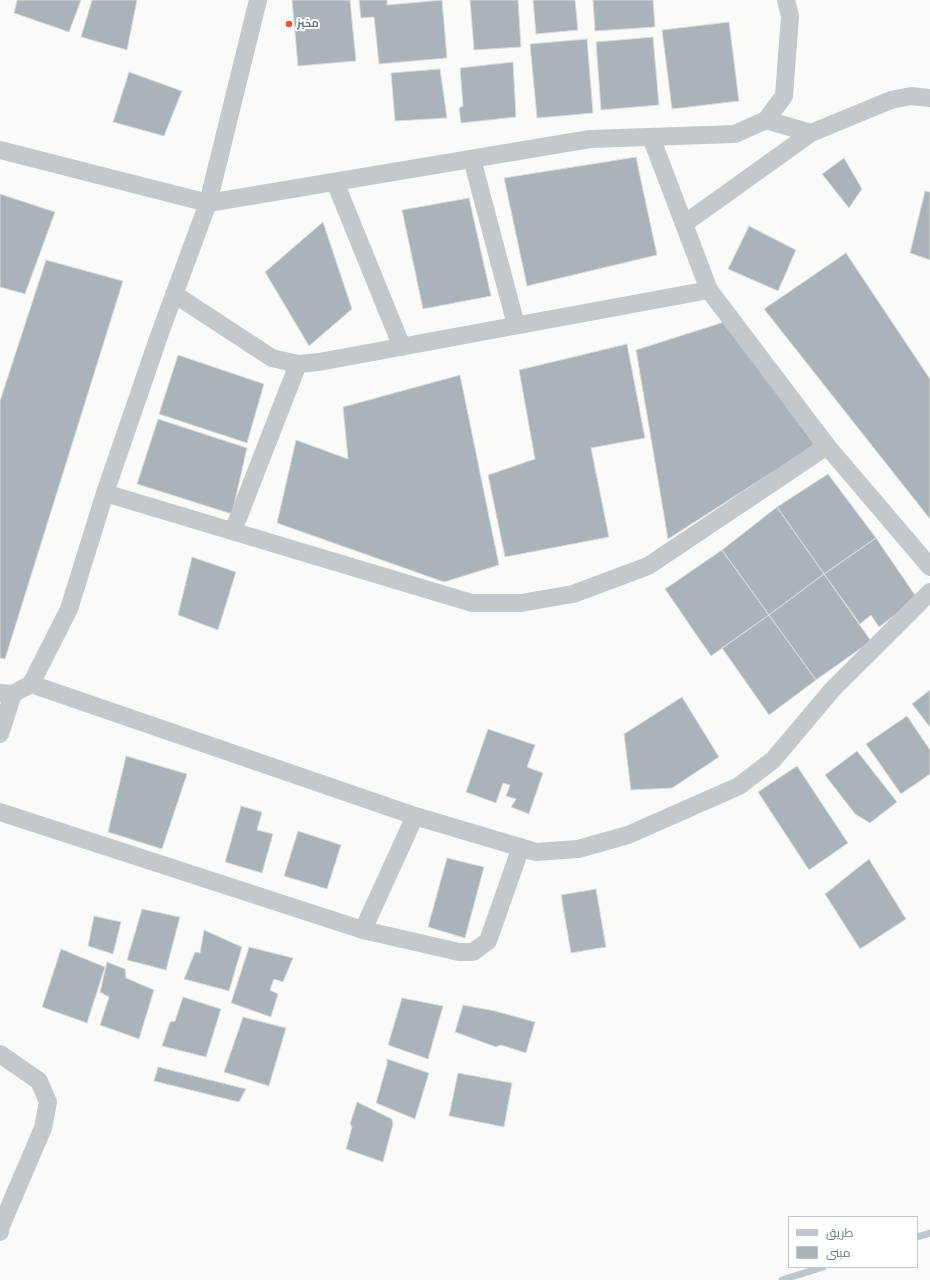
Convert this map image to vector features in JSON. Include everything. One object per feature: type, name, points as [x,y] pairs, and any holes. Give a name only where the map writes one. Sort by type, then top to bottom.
[{"type":"street","points":[[0,734],[7,694],[31,684],[69,609],[105,493],[174,294],[208,203],[258,0]]},
{"type":"street","points":[[0,150],[208,203],[590,139],[735,134],[766,120],[784,96],[790,16],[786,0]]},
{"type":"street","points":[[684,224],[811,133],[892,100],[911,96],[930,98]]},
{"type":"street","points":[[766,120],[811,133]]},
{"type":"street","points":[[651,136],[709,290],[827,446],[930,567]]},
{"type":"street","points":[[472,159],[516,326]]},
{"type":"street","points":[[335,182],[402,346]]},
{"type":"street","points":[[174,294],[272,358],[298,364],[319,362],[709,290]]},
{"type":"street","points":[[233,532],[298,364]]},
{"type":"street","points":[[105,493],[472,602],[521,603],[573,594],[648,566],[827,446]]},
{"type":"street","points":[[31,684],[415,816],[536,852],[578,849],[628,835],[739,786],[773,760],[832,690],[930,592]]},
{"type":"street","points":[[0,812],[363,930],[459,952],[473,952],[488,941],[521,847]]},
{"type":"street","points":[[363,930],[415,816]]},
{"type":"street","points":[[0,1054],[39,1081],[48,1102],[43,1128],[1,1226],[0,1232]]},
{"type":"building","points":[[17,0],[81,0],[69,32],[14,13]]},
{"type":"building","points":[[92,0],[137,0],[127,50],[81,37]]},
{"type":"building","points":[[292,0],[350,0],[356,61],[298,66]]},
{"type":"building","points":[[359,0],[387,0],[387,5],[442,0],[447,58],[379,64],[374,17],[361,18]]},
{"type":"building","points":[[470,0],[518,0],[521,47],[474,50]]},
{"type":"building","points":[[533,0],[575,0],[578,30],[536,34]]},
{"type":"building","points":[[593,0],[653,0],[655,27],[595,31]]},
{"type":"building","points":[[729,22],[739,101],[672,109],[662,30]]},
{"type":"building","points":[[653,37],[659,105],[601,110],[596,42]]},
{"type":"building","points":[[587,39],[593,113],[537,118],[530,44]]},
{"type":"building","points":[[513,62],[516,117],[461,123],[459,108],[463,106],[460,68]]},
{"type":"building","points":[[440,69],[447,118],[395,121],[391,73]]},
{"type":"building","points":[[129,72],[182,91],[164,136],[113,122]]},
{"type":"building","points":[[636,157],[657,255],[527,286],[504,178]]},
{"type":"building","points":[[844,158],[862,189],[849,208],[822,174]]},
{"type":"building","points":[[925,191],[930,192],[930,260],[910,253]]},
{"type":"building","points":[[0,194],[55,212],[25,294],[0,287]]},
{"type":"building","points":[[469,198],[491,296],[423,309],[402,210]]},
{"type":"building","points":[[323,222],[352,309],[309,346],[265,272]]},
{"type":"building","points":[[749,226],[796,250],[778,291],[728,269]]},
{"type":"building","points":[[846,253],[930,379],[930,519],[764,309]]},
{"type":"building","points":[[46,260],[123,281],[5,659],[0,658],[0,401]]},
{"type":"building","points":[[724,322],[815,445],[668,539],[636,350]]},
{"type":"building","points":[[627,344],[645,438],[591,448],[609,537],[505,557],[488,475],[535,459],[519,370]]},
{"type":"building","points":[[178,355],[264,384],[247,443],[159,414]]},
{"type":"building","points":[[460,375],[499,565],[444,582],[277,523],[296,440],[348,459],[343,407]]},
{"type":"building","points":[[158,419],[247,448],[232,514],[137,484]]},
{"type":"building","points":[[828,474],[876,538],[824,574],[777,507]]},
{"type":"building","points":[[777,507],[824,574],[769,615],[722,550]]},
{"type":"building","points":[[876,538],[917,598],[879,627],[871,615],[860,624],[824,574]]},
{"type":"building","points":[[722,550],[769,615],[711,656],[665,589]]},
{"type":"building","points":[[192,557],[236,572],[218,630],[178,615]]},
{"type":"building","points":[[824,574],[871,641],[816,680],[769,615]]},
{"type":"building","points":[[769,615],[816,680],[769,715],[722,648]]},
{"type":"building","points":[[930,690],[930,727],[912,704]]},
{"type":"building","points":[[682,697],[719,757],[672,788],[631,790],[624,734]]},
{"type":"building","points":[[907,716],[930,750],[930,774],[901,794],[866,744]]},
{"type":"building","points":[[488,729],[535,745],[527,767],[543,773],[529,814],[511,807],[516,799],[506,796],[510,785],[503,783],[496,803],[466,792]]},
{"type":"building","points":[[857,751],[897,802],[870,823],[855,814],[825,775]]},
{"type":"building","points":[[126,756],[187,774],[162,849],[108,832]]},
{"type":"building","points":[[797,766],[848,843],[809,870],[758,792]]},
{"type":"building","points":[[241,806],[262,812],[257,830],[273,834],[262,873],[225,862]]},
{"type":"building","points":[[298,831],[341,845],[327,889],[284,876]]},
{"type":"building","points":[[447,858],[484,867],[465,938],[428,927]]},
{"type":"building","points":[[869,859],[906,919],[860,949],[825,894]]},
{"type":"building","points":[[596,889],[606,947],[571,953],[561,895]]},
{"type":"building","points":[[142,909],[180,917],[166,970],[127,960]]},
{"type":"building","points":[[94,916],[121,922],[113,954],[88,946]]},
{"type":"building","points":[[204,930],[242,947],[229,991],[184,979],[195,952],[200,953]]},
{"type":"building","points":[[249,947],[293,958],[283,982],[274,979],[270,990],[278,994],[271,1017],[231,1003]]},
{"type":"building","points":[[61,949],[105,967],[87,1023],[42,1007]]},
{"type":"building","points":[[107,962],[125,969],[126,978],[154,990],[139,1039],[100,1025],[109,997],[100,992]]},
{"type":"building","points":[[183,997],[221,1009],[206,1057],[162,1046],[170,1022],[175,1021]]},
{"type":"building","points":[[402,998],[443,1006],[428,1059],[388,1045]]},
{"type":"building","points":[[463,1005],[495,1011],[535,1022],[526,1053],[501,1045],[496,1047],[455,1032]]},
{"type":"building","points":[[243,1017],[286,1028],[269,1086],[224,1072]]},
{"type":"building","points":[[387,1059],[429,1073],[415,1119],[376,1103],[387,1064]]},
{"type":"building","points":[[158,1067],[246,1089],[239,1102],[154,1081]]},
{"type":"building","points":[[458,1073],[512,1083],[504,1127],[449,1116]]},
{"type":"building","points":[[357,1102],[392,1119],[393,1124],[383,1162],[346,1149],[352,1127],[350,1124]]},
{"type":"waterway","points":[[918,1237],[930,1233]]},
{"type":"waterway","points":[[782,1280],[820,1268]]},
{"type":"place","name":"مخبز","points":[[289,24]]}]
